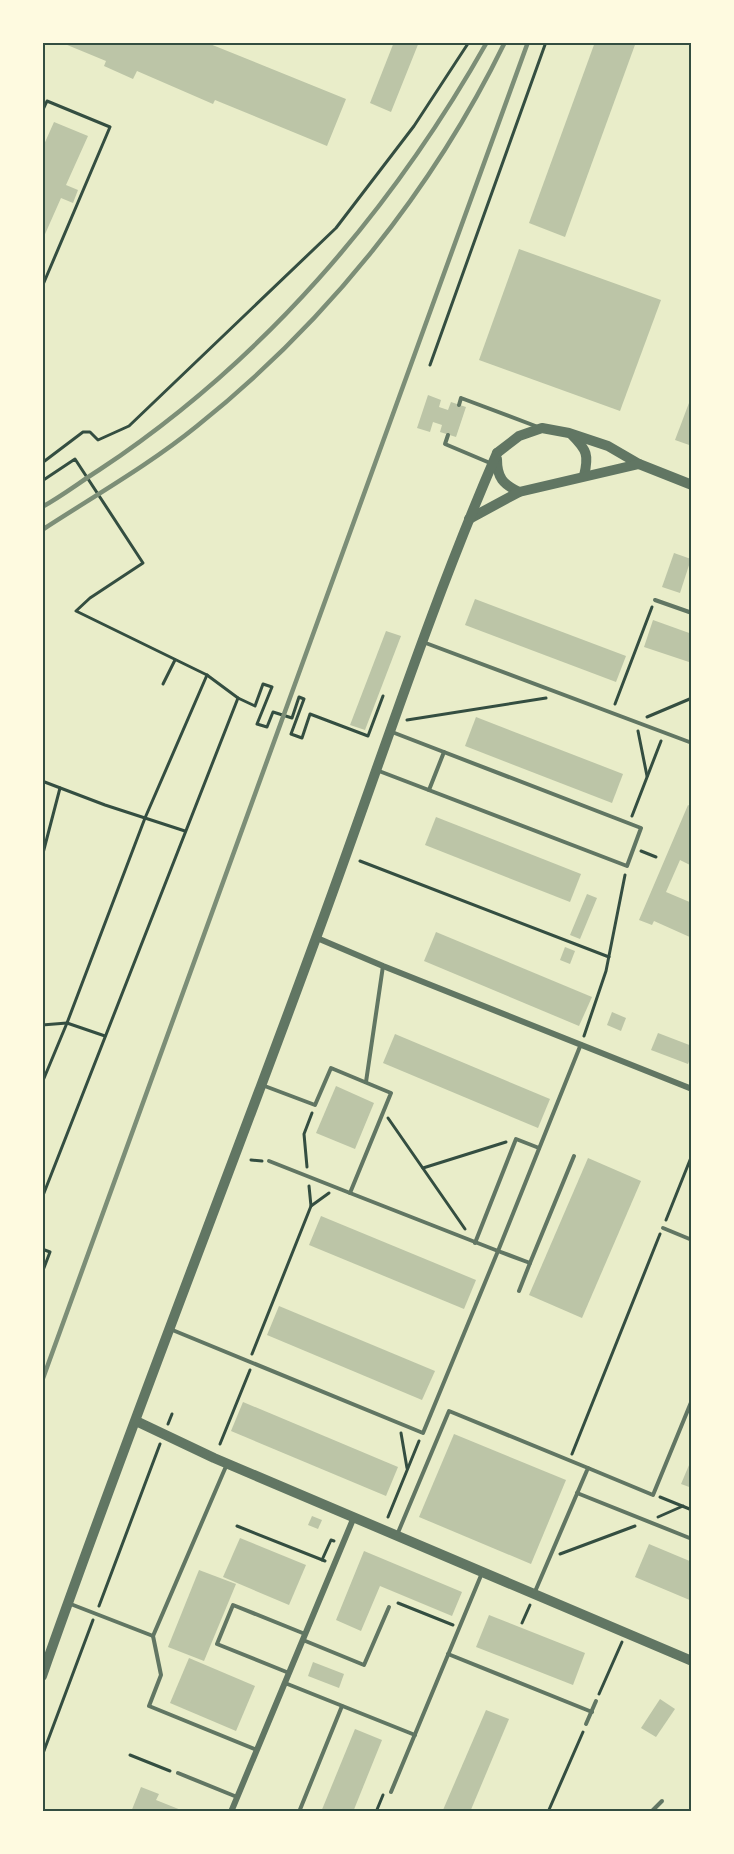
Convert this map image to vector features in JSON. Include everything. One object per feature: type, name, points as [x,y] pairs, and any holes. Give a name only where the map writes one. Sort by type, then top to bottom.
[{"type":"street","points":[[42,1676],[317,938],[422,641],[494,458],[519,436],[542,428],[569,433],[608,446],[639,464],[692,485]]},
{"type":"street","points":[[569,433],[585,448],[588,462],[584,476]]},
{"type":"street","points":[[494,458],[497,473],[503,483],[519,492]]},
{"type":"street","points":[[469,519],[519,492],[639,464]]},
{"type":"street","points":[[317,938],[692,1089]]},
{"type":"street","points":[[136,1421],[227,1464],[692,1661]]},
{"type":"street","points":[[231,1812],[354,1517]]},
{"type":"lane","points":[[459,405],[461,398],[542,428]]},
{"type":"lane","points":[[448,435],[445,444],[494,458]]},
{"type":"lane","points":[[655,600],[692,613]]},
{"type":"lane","points":[[422,641],[692,743]]},
{"type":"lane","points":[[375,769],[627,866],[634,848],[641,828],[389,731]]},
{"type":"lane","points":[[429,790],[444,752]]},
{"type":"lane","points":[[366,1082],[383,966]]},
{"type":"lane","points":[[170,1329],[423,1433],[581,1044]]},
{"type":"lane","points":[[261,1085],[315,1106],[331,1068],[391,1093],[350,1193]]},
{"type":"lane","points":[[475,1242],[516,1139],[539,1148]]},
{"type":"lane","points":[[519,1291],[574,1156]]},
{"type":"lane","points":[[269,1161],[530,1263]]},
{"type":"lane","points":[[663,1228],[692,1240]]},
{"type":"lane","points":[[397,1536],[449,1411],[653,1495],[692,1400]]},
{"type":"lane","points":[[227,1464],[153,1636],[161,1675],[149,1706],[257,1749]]},
{"type":"lane","points":[[534,1595],[588,1468]]},
{"type":"lane","points":[[577,1493],[692,1539]]},
{"type":"lane","points":[[392,1792],[482,1572]]},
{"type":"lane","points":[[68,1602],[153,1636]]},
{"type":"lane","points":[[289,1674],[217,1644],[233,1605],[364,1665],[389,1607]]},
{"type":"lane","points":[[448,1654],[592,1712]]},
{"type":"lane","points":[[285,1683],[415,1735]]},
{"type":"lane","points":[[586,1724],[596,1701]]},
{"type":"lane","points":[[299,1812],[342,1706]]},
{"type":"lane","points":[[178,1773],[237,1797]]},
{"type":"lane","points":[[651,1812],[662,1801]]},
{"type":"path","points":[[42,463],[82,432],[90,432],[98,440],[129,426],[336,228],[414,126],[469,42]]},
{"type":"path","points":[[430,365],[546,42]]},
{"type":"path","points":[[42,112],[47,101],[110,127],[42,287]]},
{"type":"path","points":[[42,481],[75,459],[142,563],[90,598],[76,611],[207,675],[238,698],[255,706],[263,684],[272,687],[257,724],[267,727],[273,712],[292,718],[299,697],[304,699],[291,734],[302,738],[310,714],[369,736],[384,696]]},
{"type":"path","points":[[612,713],[655,600]]},
{"type":"path","points":[[163,684],[176,660]]},
{"type":"path","points":[[42,1083],[145,818],[207,675]]},
{"type":"path","points":[[407,720],[566,695]]},
{"type":"path","points":[[42,1198],[238,698]]},
{"type":"path","points":[[647,776],[636,722],[692,698]]},
{"type":"path","points":[[630,823],[664,733]]},
{"type":"path","points":[[42,781],[105,806],[185,831]]},
{"type":"path","points":[[42,857],[60,788]]},
{"type":"path","points":[[634,848],[656,857]]},
{"type":"path","points":[[360,861],[609,957]]},
{"type":"path","points":[[581,1044],[609,957],[627,866]]},
{"type":"path","points":[[42,1025],[67,1023],[105,1036]]},
{"type":"path","points":[[220,1443],[311,1206],[304,1134],[315,1106]]},
{"type":"path","points":[[384,1112],[475,1242]]},
{"type":"path","points":[[423,1168],[516,1139]]},
{"type":"path","points":[[569,1460],[692,1155]]},
{"type":"path","points":[[311,1206],[337,1188]]},
{"type":"path","points":[[42,1249],[50,1252],[42,1273]]},
{"type":"path","points":[[399,1423],[408,1470]]},
{"type":"path","points":[[388,1517],[423,1433]]},
{"type":"path","points":[[42,1756],[163,1434]]},
{"type":"path","points":[[653,1495],[692,1510]]},
{"type":"path","points":[[550,1558],[648,1522],[683,1506]]},
{"type":"path","points":[[237,1526],[334,1565]]},
{"type":"path","points":[[522,1623],[534,1595]]},
{"type":"path","points":[[389,1607],[392,1600],[459,1628]]},
{"type":"path","points":[[596,1701],[625,1634]]},
{"type":"path","points":[[548,1812],[586,1724]]},
{"type":"path","points":[[130,1755],[178,1773]]},
{"type":"building","points":[[60,42],[205,42],[346,99],[327,146],[215,100],[213,104],[137,71],[133,79],[104,66],[106,61]]},
{"type":"building","points":[[394,42],[419,42],[391,112],[370,103]]},
{"type":"building","points":[[595,42],[636,42],[565,237],[529,223]]},
{"type":"building","points":[[54,122],[88,136],[66,185],[78,190],[73,203],[61,198],[42,241],[42,149]]},
{"type":"building","points":[[519,249],[661,300],[620,411],[479,360]]},
{"type":"building","points":[[428,395],[441,400],[439,407],[448,410],[451,402],[466,407],[456,437],[440,432],[442,425],[433,422],[430,432],[417,428]]},
{"type":"building","points":[[692,395],[692,446],[675,440]]},
{"type":"building","points":[[674,553],[691,559],[680,593],[662,587]]},
{"type":"building","points":[[475,599],[626,656],[616,682],[465,625]]},
{"type":"building","points":[[653,620],[692,634],[692,663],[644,647]]},
{"type":"building","points":[[386,631],[401,636],[365,730],[350,725]]},
{"type":"building","points":[[476,717],[623,774],[612,803],[465,746]]},
{"type":"building","points":[[688,805],[692,807],[692,866],[680,860],[666,892],[692,903],[692,938],[654,921],[652,925],[639,920]]},
{"type":"building","points":[[436,817],[581,874],[570,902],[425,845]]},
{"type":"building","points":[[587,894],[597,898],[580,939],[570,935]]},
{"type":"building","points":[[436,932],[592,997],[579,1026],[424,961]]},
{"type":"building","points":[[565,947],[575,951],[570,964],[560,960]]},
{"type":"building","points":[[612,1012],[626,1018],[621,1031],[607,1025]]},
{"type":"building","points":[[658,1033],[692,1046],[688,1064],[651,1050]]},
{"type":"building","points":[[395,1034],[550,1099],[538,1128],[383,1063]]},
{"type":"building","points":[[336,1086],[374,1103],[355,1149],[316,1133]]},
{"type":"building","points":[[588,1158],[641,1181],[582,1318],[529,1295]]},
{"type":"building","points":[[321,1216],[476,1280],[464,1309],[309,1245]]},
{"type":"building","points":[[279,1306],[435,1371],[422,1400],[267,1335]]},
{"type":"building","points":[[243,1402],[398,1467],[386,1496],[231,1431]]},
{"type":"building","points":[[454,1434],[566,1480],[531,1564],[419,1517]]},
{"type":"building","points":[[692,1458],[692,1488],[681,1484]]},
{"type":"building","points":[[312,1516],[322,1520],[318,1529],[308,1525]]},
{"type":"building","points":[[240,1538],[306,1565],[289,1605],[223,1577]]},
{"type":"building","points":[[649,1544],[692,1562],[692,1601],[635,1577]]},
{"type":"building","points":[[364,1551],[462,1592],[452,1616],[380,1586],[361,1631],[336,1620]]},
{"type":"building","points":[[199,1570],[236,1584],[204,1661],[168,1647]]},
{"type":"building","points":[[489,1615],[585,1653],[573,1685],[476,1647]]},
{"type":"building","points":[[189,1658],[255,1686],[236,1731],[170,1703]]},
{"type":"building","points":[[313,1662],[344,1674],[339,1688],[308,1676]]},
{"type":"building","points":[[660,1699],[675,1709],[656,1737],[641,1728]]},
{"type":"building","points":[[486,1710],[509,1719],[470,1812],[447,1812],[443,1810]]},
{"type":"building","points":[[355,1729],[382,1740],[353,1812],[321,1812]]},
{"type":"building","points":[[141,1787],[159,1794],[156,1800],[186,1812],[131,1812]]},
{"type":"railway","points":[[42,507],[159,428],[268,332],[365,224],[409,165],[487,42]]},
{"type":"railway","points":[[42,530],[141,467],[197,426],[244,386],[332,298],[372,251],[445,150],[505,42]]},
{"type":"railway","points":[[42,1381],[528,42]]}]
